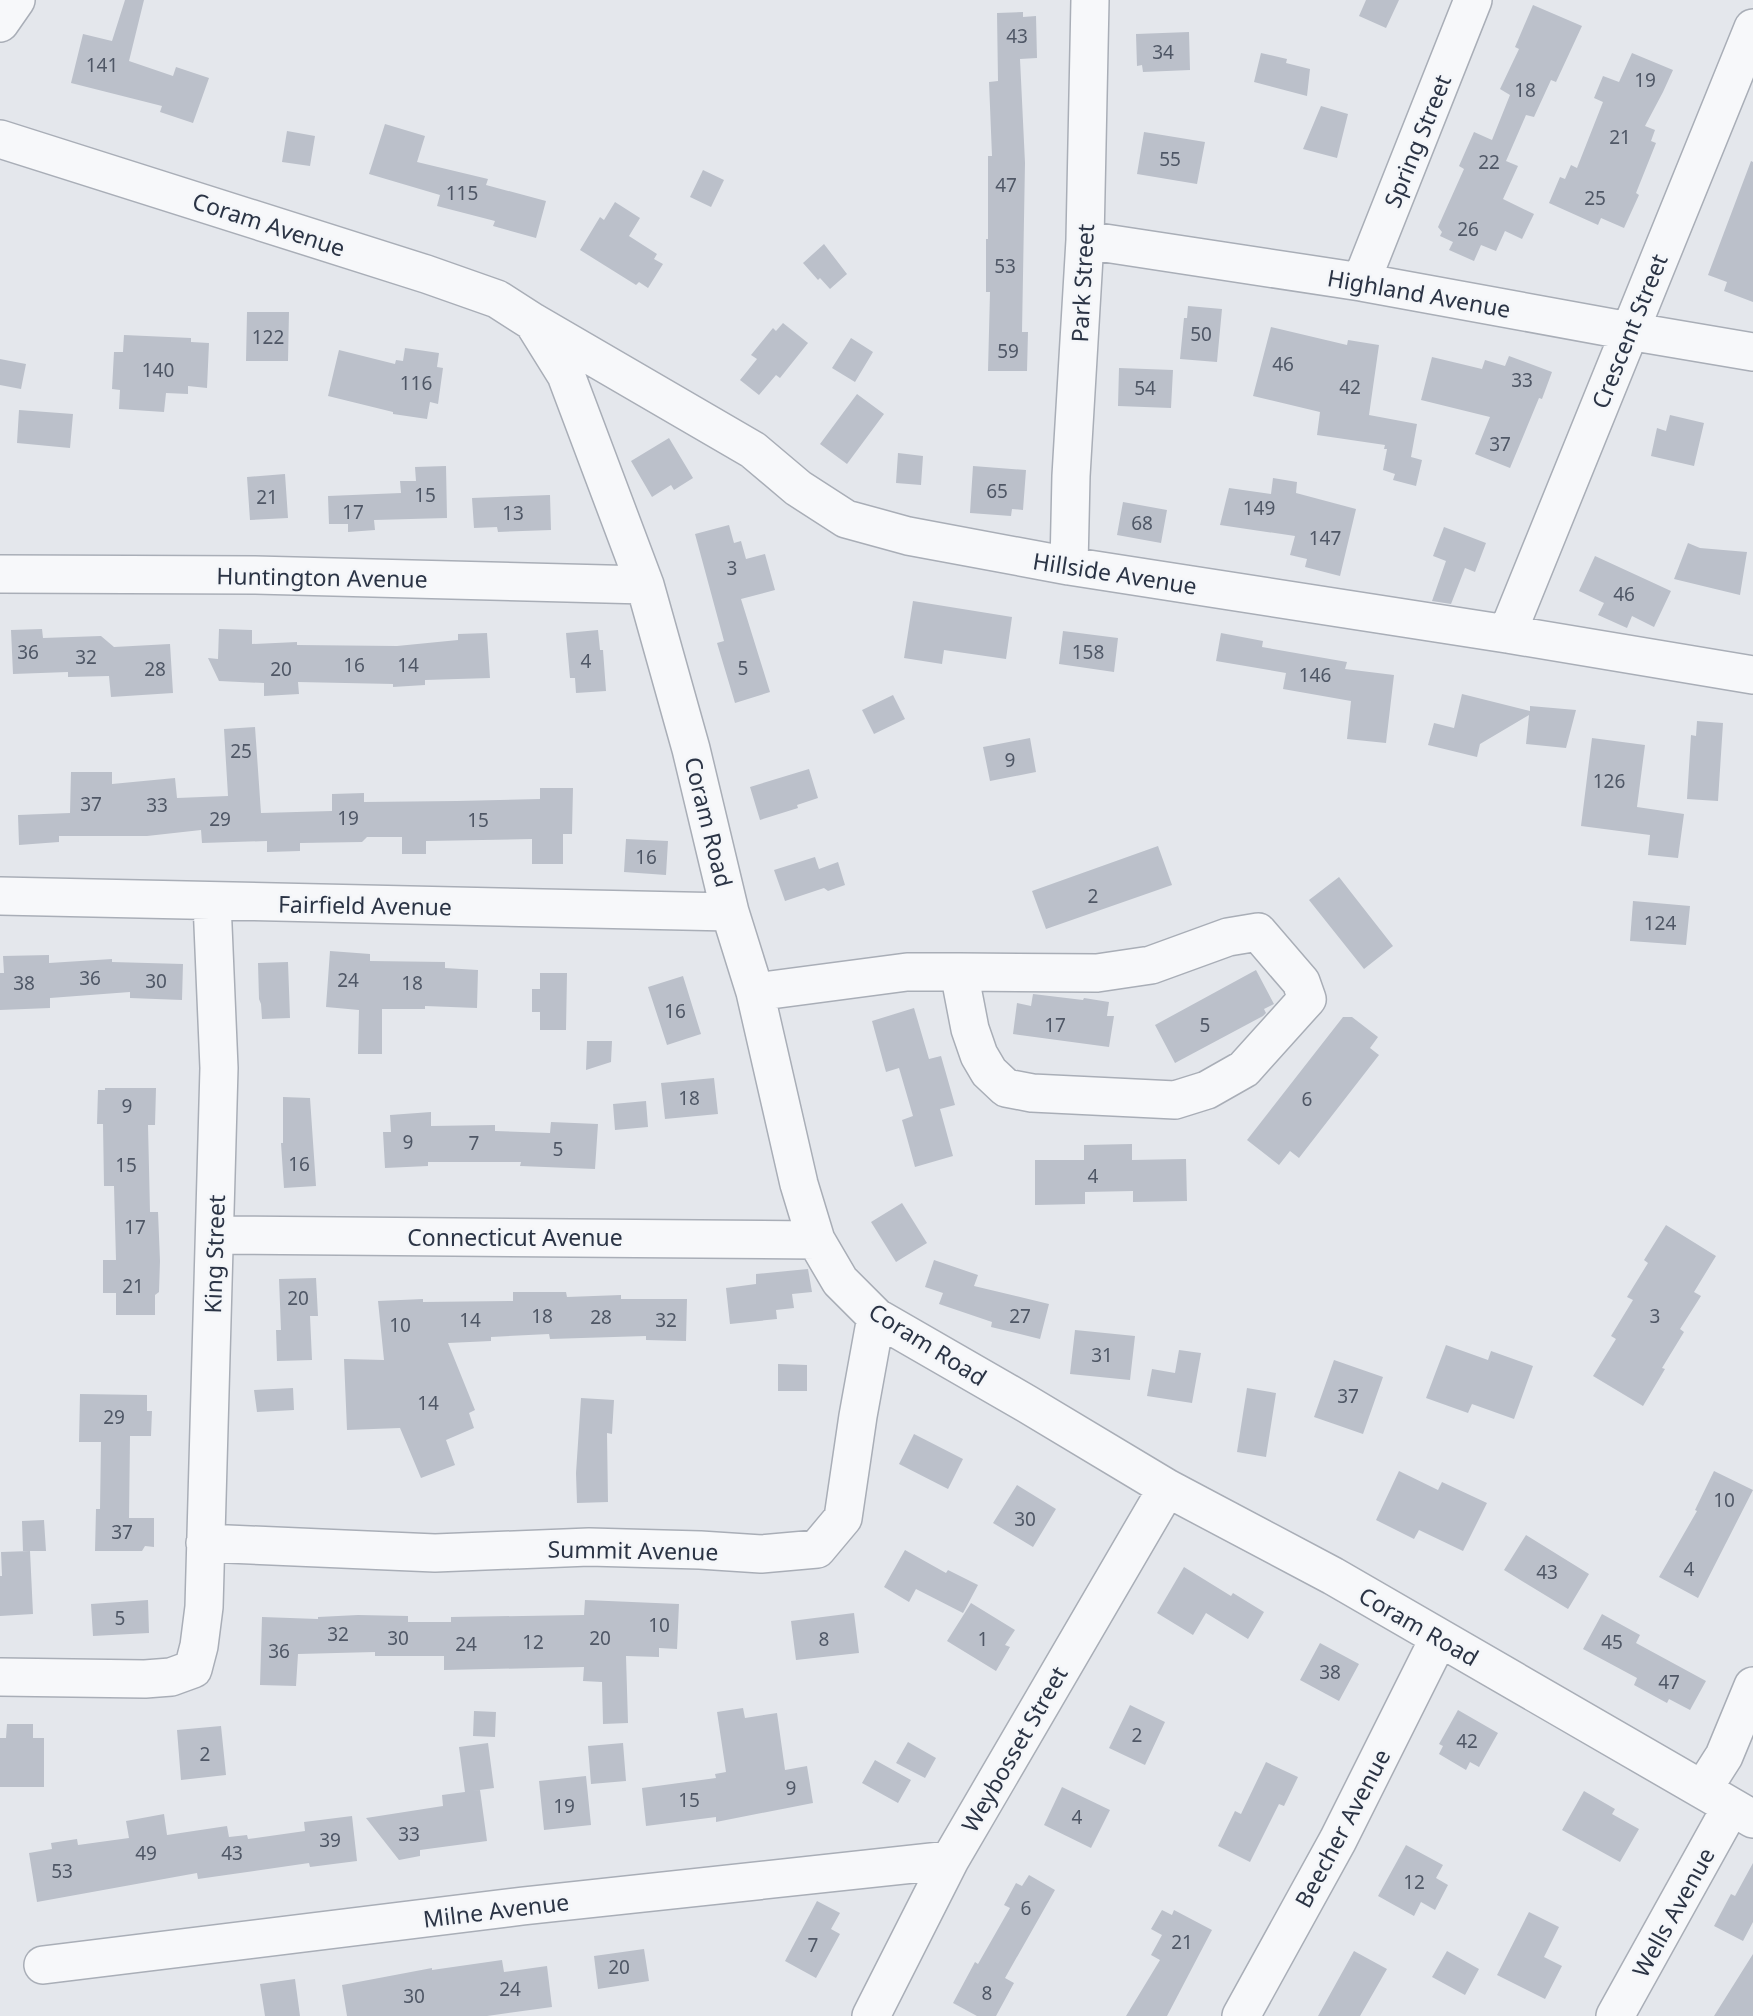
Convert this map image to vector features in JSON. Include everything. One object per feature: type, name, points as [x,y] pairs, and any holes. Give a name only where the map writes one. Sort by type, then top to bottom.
[{"type":"street","points":[[0,23],[16,0]]},
{"type":"street","name":"Park Street","points":[[1069,566],[1071,475],[1085,240],[1090,0]]},
{"type":"street","name":"Spring Street","points":[[1362,282],[1473,0]]},
{"type":"street","name":"Crescent Street","points":[[1507,634],[1753,28]]},
{"type":"street","name":"Coram Avenue","points":[[0,139],[426,274],[497,299],[533,322]]},
{"type":"street","name":"Highland Avenue","points":[[1085,240],[1362,282],[1753,352]]},
{"type":"street","name":"Hillside Avenue","points":[[533,322],[753,450],[798,488],[846,519],[908,536],[1069,566],[1753,675]]},
{"type":"street","name":"Coram Road","points":[[533,322],[566,375],[645,585],[691,749],[730,912],[755,992],[799,1184],[816,1240],[840,1281],[876,1318],[1167,1488],[1334,1576],[1729,1805]]},
{"type":"street","name":"Huntington Avenue","points":[[0,573],[255,575],[645,585]]},
{"type":"street","name":"Fairfield Avenue","points":[[0,896],[730,912]]},
{"type":"street","name":"King Street","points":[[0,1677],[145,1679],[171,1677],[193,1669],[204,1607],[215,1235],[219,1068],[212,902]]},
{"type":"street","points":[[755,992],[907,972],[959,972],[1097,973],[1151,965],[1228,937],[1258,932],[1301,982],[1307,999],[1244,1069],[1207,1090],[1175,1100],[1032,1093],[1006,1088],[989,1072],[979,1055],[970,1029],[959,972]]},
{"type":"street","name":"Connecticut Avenue","points":[[215,1235],[816,1240]]},
{"type":"street","name":"Summit Avenue","points":[[205,1543],[435,1553],[589,1547],[761,1554],[817,1549],[843,1518],[876,1318]]},
{"type":"street","name":"Weybosset Street","points":[[871,2016],[950,1860],[1167,1488]]},
{"type":"street","name":"Beecher Avenue","points":[[1241,2016],[1338,1840],[1439,1638]]},
{"type":"street","name":"Wells Avenue","points":[[1615,2016],[1729,1805],[1724,1756],[1753,1686]]},
{"type":"street","name":"Milne Avenue","points":[[43,1965],[523,1906],[950,1860]]},
{"type":"building","points":[[125,0],[144,0],[129,61],[173,76],[176,67],[209,78],[193,123],[160,112],[162,106],[71,83],[83,34],[112,41]]},
{"type":"building","points":[[1366,0],[1399,0],[1386,28],[1359,16]]},
{"type":"building","points":[[1533,5],[1582,26],[1556,82],[1551,80],[1534,117],[1526,115],[1506,161],[1518,166],[1503,199],[1534,214],[1522,239],[1505,231],[1496,251],[1481,245],[1474,261],[1449,250],[1453,242],[1440,236],[1442,232],[1438,227],[1464,169],[1459,166],[1474,132],[1492,140],[1510,95],[1500,89],[1519,49],[1515,47]]},
{"type":"building","points":[[1023,12],[1023,17],[1036,16],[1037,58],[1020,59],[1025,163],[1022,332],[1028,332],[1027,371],[988,371],[990,292],[986,292],[986,239],[988,156],[992,156],[989,82],[998,81],[997,13]]},
{"type":"building","points":[[1189,32],[1190,70],[1143,72],[1142,65],[1137,66],[1136,34]]},
{"type":"building","points":[[1261,53],[1287,59],[1286,63],[1310,69],[1307,96],[1254,82]]},
{"type":"building","points":[[1632,53],[1673,70],[1645,126],[1655,130],[1651,141],[1656,143],[1636,193],[1639,195],[1624,228],[1601,218],[1598,225],[1549,203],[1560,177],[1565,179],[1571,165],[1577,168],[1603,102],[1594,98],[1603,76],[1619,82]]},
{"type":"building","points":[[1321,106],[1348,114],[1337,158],[1303,149]]},
{"type":"building","points":[[385,124],[425,136],[417,162],[488,179],[486,185],[546,201],[536,238],[493,226],[495,221],[437,206],[440,195],[369,174]]},
{"type":"building","points":[[287,131],[315,136],[310,166],[282,162]]},
{"type":"building","points":[[1144,132],[1205,142],[1197,184],[1137,174]]},
{"type":"building","points":[[1751,161],[1753,302],[1724,291],[1727,282],[1708,275]]},
{"type":"building","points":[[703,170],[724,180],[711,207],[690,197]]},
{"type":"building","points":[[615,202],[640,218],[629,236],[657,254],[654,259],[663,264],[648,288],[639,282],[636,285],[580,250],[600,217],[604,220]]},
{"type":"building","points":[[824,244],[847,274],[830,289],[803,263]]},
{"type":"building","points":[[1188,306],[1222,309],[1217,362],[1180,359],[1184,318],[1187,318]]},
{"type":"building","points":[[247,312],[289,312],[288,361],[246,361]]},
{"type":"building","points":[[783,323],[808,343],[780,378],[776,375],[759,395],[740,380],[757,359],[751,355],[773,328],[776,331]]},
{"type":"building","points":[[1271,327],[1347,345],[1348,340],[1379,345],[1369,415],[1417,424],[1411,457],[1422,460],[1416,486],[1393,480],[1395,474],[1383,470],[1387,449],[1384,449],[1385,445],[1317,435],[1320,412],[1253,396]]},
{"type":"building","points":[[124,335],[191,338],[191,342],[209,343],[207,388],[188,386],[188,394],[166,393],[164,412],[119,409],[120,390],[112,389],[114,352],[123,352]]},
{"type":"building","points":[[851,338],[873,352],[855,382],[832,368]]},
{"type":"building","points":[[405,348],[439,353],[437,367],[443,368],[438,404],[430,402],[427,419],[393,414],[328,396],[339,350],[395,364],[396,360],[403,361]]},
{"type":"building","points":[[1509,356],[1552,372],[1510,468],[1475,454],[1490,417],[1421,400],[1432,357],[1482,369],[1485,360],[1505,366]]},
{"type":"building","points":[[0,359],[26,364],[21,389],[0,385]]},
{"type":"building","points":[[1119,368],[1173,370],[1171,408],[1118,406]]},
{"type":"building","points":[[857,394],[884,414],[847,464],[820,444]]},
{"type":"building","points":[[19,410],[73,414],[70,448],[17,443]]},
{"type":"building","points":[[1670,415],[1704,423],[1694,466],[1651,456],[1657,428],[1666,431]]},
{"type":"building","points":[[669,438],[693,478],[674,490],[671,485],[652,497],[631,461]]},
{"type":"building","points":[[898,453],[923,456],[921,485],[896,483]]},
{"type":"building","points":[[446,466],[447,518],[374,520],[375,530],[348,532],[348,524],[329,524],[328,496],[401,493],[400,481],[416,481],[415,467]]},
{"type":"building","points":[[973,466],[1026,470],[1023,510],[1012,509],[1011,516],[970,513]]},
{"type":"building","points":[[285,474],[288,518],[250,520],[247,477]]},
{"type":"building","points":[[1273,478],[1297,482],[1296,493],[1356,509],[1340,576],[1305,567],[1307,559],[1290,555],[1295,536],[1220,525],[1229,488],[1271,494]]},
{"type":"building","points":[[550,495],[551,530],[498,532],[497,527],[474,528],[472,498]]},
{"type":"building","points":[[1123,502],[1167,510],[1161,543],[1117,535]]},
{"type":"building","points":[[729,525],[734,543],[741,541],[746,559],[765,554],[775,590],[741,599],[770,692],[735,703],[717,643],[724,641],[695,534]]},
{"type":"building","points":[[1444,527],[1486,543],[1475,572],[1465,568],[1451,604],[1432,601],[1446,561],[1433,556]]},
{"type":"building","points":[[1688,543],[1700,548],[1747,552],[1740,595],[1674,579]]},
{"type":"building","points":[[1595,556],[1671,591],[1654,627],[1632,616],[1627,628],[1598,615],[1604,603],[1579,591]]},
{"type":"building","points":[[913,601],[1012,617],[1006,659],[944,650],[942,664],[904,658]]},
{"type":"building","points":[[42,629],[43,638],[101,636],[114,647],[170,644],[173,693],[111,697],[109,676],[68,677],[68,672],[13,674],[11,630]]},
{"type":"building","points":[[219,629],[252,630],[252,644],[297,642],[297,645],[397,646],[458,640],[458,634],[487,633],[490,678],[425,680],[425,685],[393,687],[393,684],[298,682],[299,694],[264,696],[264,683],[219,681],[208,658],[218,659]]},
{"type":"building","points":[[598,630],[600,650],[603,650],[606,691],[576,693],[575,678],[570,678],[566,633]]},
{"type":"building","points":[[1063,631],[1118,638],[1114,672],[1059,664]]},
{"type":"building","points":[[1221,633],[1263,641],[1262,647],[1347,662],[1345,669],[1394,675],[1386,743],[1347,739],[1351,701],[1283,689],[1286,673],[1216,661]]},
{"type":"building","points":[[1462,694],[1530,711],[1530,706],[1576,710],[1566,748],[1526,744],[1529,715],[1480,744],[1477,757],[1428,745],[1434,723],[1454,728]]},
{"type":"building","points":[[893,695],[905,719],[874,734],[862,710]]},
{"type":"building","points":[[1697,721],[1723,723],[1718,801],[1687,799],[1691,735],[1696,736]]},
{"type":"building","points":[[255,727],[261,813],[332,811],[332,794],[364,793],[364,802],[540,799],[540,788],[573,788],[572,834],[563,834],[563,864],[532,864],[532,839],[426,841],[426,854],[402,854],[402,837],[367,837],[362,842],[300,843],[300,851],[267,852],[267,841],[202,843],[201,830],[147,836],[59,836],[59,842],[19,845],[18,815],[70,813],[71,772],[112,772],[112,784],[175,778],[177,798],[228,796],[224,729]]},
{"type":"building","points":[[1030,738],[1036,772],[990,781],[983,747]]},
{"type":"building","points":[[1592,738],[1645,745],[1637,807],[1684,814],[1678,858],[1648,855],[1650,835],[1581,826]]},
{"type":"building","points":[[809,769],[818,798],[797,805],[798,808],[760,820],[750,787]]},
{"type":"building","points":[[626,839],[668,841],[666,875],[624,872]]},
{"type":"building","points":[[1158,846],[1172,885],[1046,929],[1032,891]]},
{"type":"building","points":[[815,857],[819,869],[838,862],[845,885],[828,891],[824,888],[785,901],[774,870]]},
{"type":"building","points":[[1339,877],[1393,946],[1364,969],[1309,900]]},
{"type":"building","points":[[1633,901],[1690,906],[1686,945],[1630,941]]},
{"type":"building","points":[[330,951],[370,954],[370,961],[445,962],[445,968],[478,970],[477,1008],[425,1006],[425,1009],[382,1009],[382,1054],[358,1054],[359,1010],[326,1007]]},
{"type":"building","points":[[49,955],[49,963],[112,959],[112,962],[183,964],[182,1000],[130,998],[130,992],[50,998],[50,1008],[0,1010],[3,956]]},
{"type":"building","points":[[288,962],[290,1018],[262,1019],[258,963]]},
{"type":"building","points":[[1256,970],[1274,1004],[1264,1009],[1266,1013],[1263,1016],[1175,1063],[1155,1025]]},
{"type":"building","points":[[540,973],[567,973],[566,1030],[540,1030],[540,1012],[532,1012],[532,989],[540,989]]},
{"type":"building","points":[[683,976],[701,1034],[667,1045],[648,987]]},
{"type":"building","points":[[1033,994],[1109,1002],[1107,1016],[1114,1016],[1109,1047],[1013,1034],[1017,1003],[1031,1006]]},
{"type":"building","points":[[914,1008],[929,1059],[941,1056],[955,1105],[940,1109],[953,1156],[915,1167],[902,1120],[913,1116],[899,1068],[886,1072],[872,1021]]},
{"type":"building","points":[[1343,1017],[1352,1017],[1378,1037],[1370,1048],[1379,1055],[1299,1158],[1290,1151],[1279,1165],[1247,1140]]},
{"type":"building","points":[[587,1041],[612,1041],[611,1062],[586,1070]]},
{"type":"building","points":[[714,1078],[718,1114],[665,1119],[661,1083]]},
{"type":"building","points":[[156,1088],[155,1125],[148,1125],[150,1212],[158,1212],[160,1261],[155,1315],[116,1315],[116,1293],[103,1293],[103,1260],[116,1260],[114,1186],[104,1186],[103,1124],[97,1124],[98,1090]]},
{"type":"building","points":[[283,1097],[310,1098],[316,1186],[284,1188],[281,1143]]},
{"type":"building","points":[[646,1101],[648,1127],[615,1130],[613,1104]]},
{"type":"building","points":[[431,1112],[431,1126],[495,1125],[495,1131],[550,1133],[551,1122],[598,1124],[595,1169],[520,1166],[521,1162],[428,1162],[428,1166],[385,1168],[383,1132],[391,1132],[390,1115]]},
{"type":"building","points":[[1132,1144],[1132,1160],[1186,1159],[1187,1201],[1133,1202],[1133,1191],[1085,1192],[1085,1204],[1035,1205],[1035,1160],[1084,1160],[1084,1145]]},
{"type":"building","points":[[902,1203],[927,1243],[896,1262],[871,1222]]},
{"type":"building","points":[[1666,1225],[1716,1256],[1694,1292],[1701,1296],[1680,1329],[1684,1332],[1643,1406],[1593,1376],[1616,1339],[1611,1336],[1633,1300],[1627,1297],[1648,1263],[1644,1260]]},
{"type":"building","points":[[934,1260],[978,1275],[974,1286],[1049,1304],[1040,1339],[991,1327],[992,1322],[939,1304],[943,1293],[925,1287]]},
{"type":"building","points":[[808,1269],[812,1292],[792,1294],[794,1308],[776,1310],[777,1319],[730,1324],[726,1288],[756,1284],[756,1274]]},
{"type":"building","points":[[316,1278],[318,1316],[310,1316],[312,1360],[277,1361],[276,1330],[281,1330],[279,1279]]},
{"type":"building","points":[[513,1292],[566,1292],[567,1297],[621,1295],[621,1299],[687,1299],[686,1341],[646,1340],[646,1336],[550,1339],[549,1334],[491,1337],[491,1341],[448,1343],[475,1410],[469,1413],[474,1428],[446,1440],[455,1465],[421,1478],[400,1428],[347,1430],[344,1359],[384,1360],[378,1301],[513,1301]]},
{"type":"building","points":[[1075,1330],[1135,1336],[1130,1380],[1070,1374]]},
{"type":"building","points":[[1446,1345],[1488,1360],[1491,1351],[1533,1366],[1514,1419],[1472,1404],[1468,1413],[1426,1398]]},
{"type":"building","points":[[1179,1350],[1201,1353],[1192,1403],[1147,1396],[1152,1369],[1175,1373]]},
{"type":"building","points":[[1334,1360],[1383,1377],[1363,1434],[1314,1417]]},
{"type":"building","points":[[778,1364],[807,1365],[807,1391],[778,1391]]},
{"type":"building","points":[[293,1388],[294,1410],[257,1412],[254,1390]]},
{"type":"building","points":[[1247,1388],[1276,1393],[1266,1457],[1237,1452]]},
{"type":"building","points":[[80,1394],[147,1395],[147,1411],[152,1411],[151,1436],[130,1436],[129,1518],[154,1518],[154,1547],[145,1546],[142,1551],[95,1551],[96,1509],[100,1509],[101,1442],[79,1442]]},
{"type":"building","points":[[581,1398],[614,1400],[612,1434],[607,1433],[608,1502],[577,1503],[576,1473]]},
{"type":"building","points":[[914,1434],[963,1459],[948,1489],[899,1464]]},
{"type":"building","points":[[1399,1471],[1438,1490],[1442,1482],[1487,1503],[1463,1551],[1419,1530],[1414,1539],[1376,1520]]},
{"type":"building","points":[[1714,1471],[1753,1490],[1698,1598],[1659,1577],[1697,1511],[1695,1510]]},
{"type":"building","points":[[1017,1485],[1056,1509],[1033,1547],[993,1523]]},
{"type":"building","points":[[44,1520],[46,1551],[23,1551],[22,1521]]},
{"type":"building","points":[[1526,1535],[1589,1574],[1568,1609],[1504,1570]]},
{"type":"building","points":[[905,1550],[946,1573],[948,1570],[978,1585],[963,1613],[916,1589],[909,1602],[884,1587]]},
{"type":"building","points":[[30,1551],[33,1614],[0,1616],[1,1552]]},
{"type":"building","points":[[1184,1567],[1231,1596],[1233,1593],[1264,1612],[1248,1639],[1206,1613],[1193,1635],[1157,1613]]},
{"type":"building","points":[[148,1600],[149,1633],[93,1636],[91,1604]]},
{"type":"building","points":[[585,1600],[679,1604],[677,1649],[659,1648],[659,1657],[626,1656],[628,1723],[603,1724],[602,1682],[583,1681],[584,1667],[444,1670],[444,1656],[375,1656],[375,1652],[298,1654],[296,1686],[260,1685],[262,1617],[318,1619],[358,1615],[408,1616],[408,1622],[451,1622],[451,1617],[584,1615]]},
{"type":"building","points":[[971,1603],[1015,1630],[1005,1645],[1010,1647],[996,1671],[947,1641]]},
{"type":"building","points":[[854,1613],[859,1653],[796,1660],[791,1621]]},
{"type":"building","points":[[1602,1614],[1640,1635],[1636,1643],[1706,1681],[1690,1710],[1669,1699],[1667,1703],[1634,1685],[1637,1678],[1583,1649]]},
{"type":"building","points":[[1320,1643],[1359,1664],[1339,1701],[1300,1680]]},
{"type":"building","points":[[1130,1705],[1165,1722],[1145,1765],[1109,1748]]},
{"type":"building","points":[[743,1708],[745,1718],[777,1713],[785,1770],[807,1766],[813,1803],[716,1822],[716,1817],[646,1826],[642,1788],[716,1778],[715,1774],[726,1772],[717,1712]]},
{"type":"building","points":[[1458,1710],[1498,1733],[1479,1767],[1470,1762],[1466,1770],[1439,1754],[1443,1746],[1439,1744]]},
{"type":"building","points":[[474,1711],[496,1712],[495,1737],[473,1736]]},
{"type":"building","points":[[7,1724],[33,1724],[33,1738],[44,1738],[44,1787],[0,1787],[0,1738],[6,1738]]},
{"type":"building","points":[[221,1726],[226,1775],[181,1780],[177,1730]]},
{"type":"building","points":[[908,1742],[936,1758],[925,1778],[896,1763]]},
{"type":"building","points":[[488,1743],[494,1788],[465,1792],[459,1747]]},
{"type":"building","points":[[623,1743],[626,1781],[591,1784],[588,1746]]},
{"type":"building","points":[[875,1760],[911,1780],[898,1803],[862,1783]]},
{"type":"building","points":[[1266,1762],[1298,1777],[1284,1806],[1279,1804],[1250,1862],[1218,1846],[1235,1811],[1241,1814]]},
{"type":"building","points":[[586,1776],[591,1825],[544,1830],[539,1781]]},
{"type":"building","points":[[1062,1787],[1110,1810],[1091,1848],[1044,1825]]},
{"type":"building","points":[[480,1790],[487,1841],[420,1850],[420,1856],[399,1860],[366,1818],[443,1806],[442,1795]]},
{"type":"building","points":[[1584,1791],[1615,1809],[1612,1814],[1639,1829],[1620,1862],[1562,1830]]},
{"type":"building","points":[[164,1814],[167,1835],[227,1826],[229,1837],[247,1835],[248,1839],[305,1831],[304,1822],[352,1816],[357,1861],[310,1867],[309,1863],[198,1879],[197,1873],[37,1902],[29,1853],[52,1849],[51,1843],[77,1839],[78,1845],[129,1838],[126,1821]]},
{"type":"building","points":[[1406,1845],[1443,1865],[1436,1878],[1448,1885],[1435,1910],[1421,1902],[1414,1916],[1378,1896]]},
{"type":"building","points":[[1753,1863],[1753,1922],[1743,1941],[1714,1926],[1731,1894],[1735,1896]]},
{"type":"building","points":[[1029,1875],[1055,1890],[1005,1978],[1014,1983],[996,2016],[977,2016],[953,2003],[975,1962],[978,1964],[1010,1908],[1004,1905],[1016,1883],[1022,1886]]},
{"type":"building","points":[[817,1901],[840,1913],[831,1929],[840,1934],[816,1978],[785,1961]]},
{"type":"building","points":[[1162,1910],[1172,1915],[1174,1910],[1212,1930],[1167,2016],[1126,2016],[1160,1960],[1151,1955],[1162,1935],[1151,1929]]},
{"type":"building","points":[[1529,1912],[1559,1927],[1544,1957],[1562,1966],[1545,1999],[1497,1975]]},
{"type":"building","points":[[644,1949],[649,1981],[598,1989],[594,1956]]},
{"type":"building","points":[[1354,1951],[1387,1969],[1360,2016],[1318,2016]]},
{"type":"building","points":[[1447,1951],[1479,1969],[1465,1995],[1432,1977]]},
{"type":"building","points":[[1753,1954],[1753,2016],[1714,2016]]},
{"type":"building","points":[[502,1960],[504,1972],[547,1966],[552,2007],[487,2016],[347,2016],[342,1985],[432,1968]]},
{"type":"building","points":[[295,1979],[300,2016],[265,2016],[260,1984]]}]
